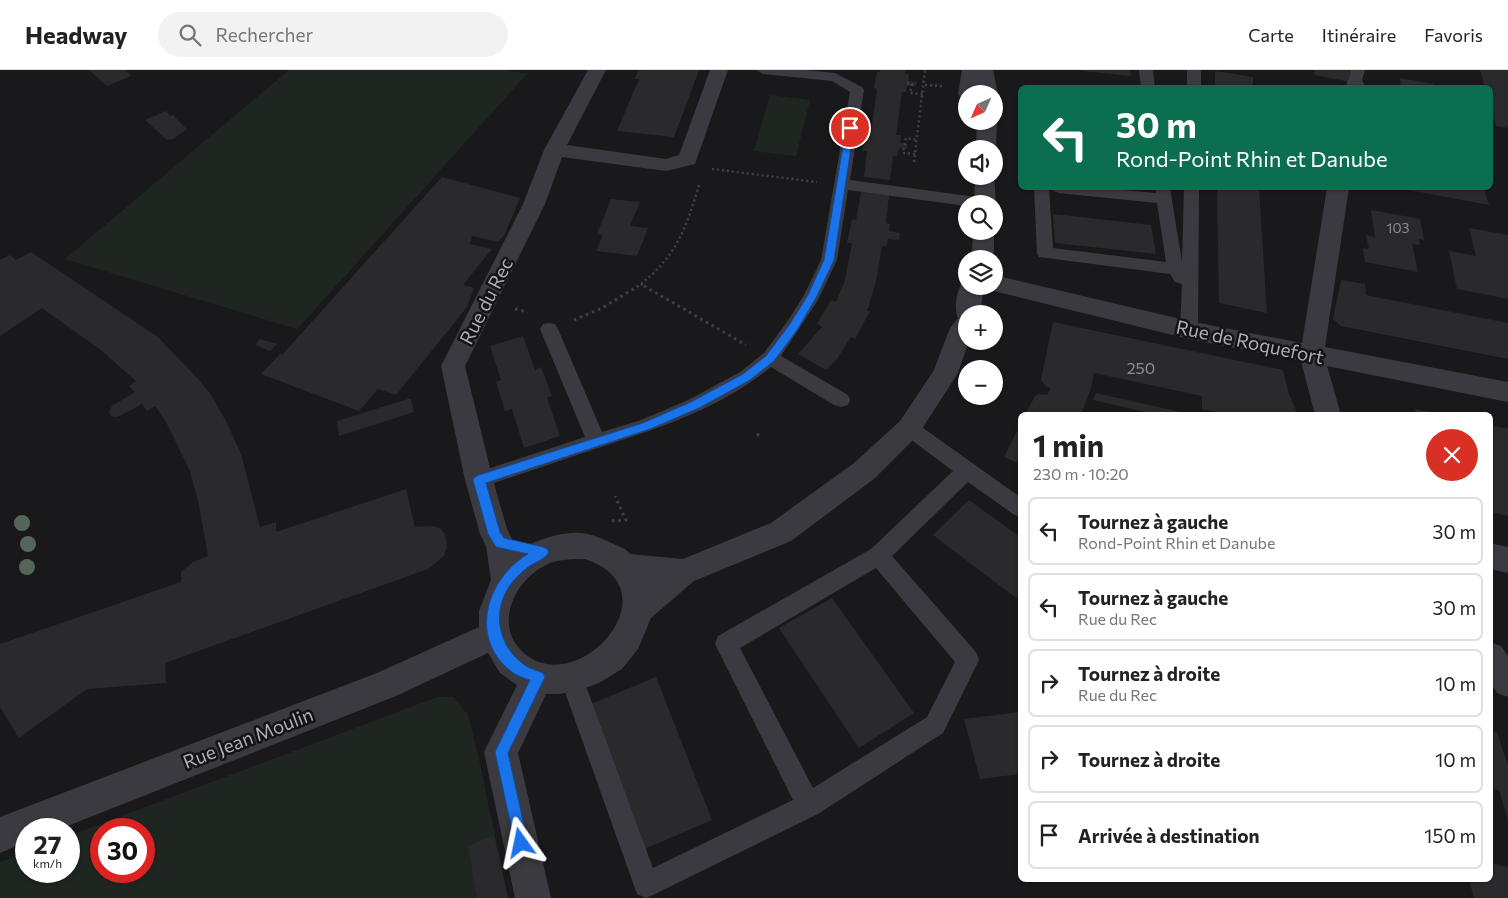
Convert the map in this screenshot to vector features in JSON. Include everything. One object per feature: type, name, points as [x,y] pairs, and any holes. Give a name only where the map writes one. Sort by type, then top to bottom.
[{"type":"street","name":"Rue du Rec","points":[[506,580],[500,543],[494,534],[479,480],[453,366],[534,204],[554,150],[596,70]]},
{"type":"street","points":[[554,150],[666,165],[688,159],[719,70]]},
{"type":"street","points":[[969,85],[971,70]]},
{"type":"street","points":[[984,70],[986,85]]},
{"type":"street","points":[[1327,412],[1312,355],[1338,190]]},
{"type":"street","name":"Rue de Roquefort","points":[[1003,285],[1188,330],[1508,392]]},
{"type":"street","points":[[638,610],[684,572],[781,532],[864,471],[910,428],[945,373],[958,340]]},
{"type":"street","points":[[500,543],[543,552]]},
{"type":"street","points":[[565,547],[587,547],[607,554],[623,566],[632,578],[637,594],[638,610],[634,628],[624,646],[610,660],[592,672],[572,678],[555,680],[538,677],[518,668],[503,654],[494,635],[492,616],[497,597],[506,580],[523,564],[543,552],[565,547]]},
{"type":"street","points":[[1493,557],[1508,560]]},
{"type":"street","points":[[623,566],[684,572]]},
{"type":"street","name":"Rue Jean Moulin","points":[[0,835],[384,685],[494,635]]},
{"type":"street","points":[[1493,661],[1508,682]]},
{"type":"street","points":[[533,898],[502,752],[538,677]]},
{"type":"lane","points":[[479,480],[646,426],[695,405],[746,377],[770,358],[793,327],[812,296],[829,260],[857,90],[835,77],[763,70]]},
{"type":"lane","points":[[1146,70],[1148,85]]},
{"type":"lane","points":[[1194,70],[1194,85]]},
{"type":"lane","points":[[840,184],[958,201]]},
{"type":"lane","points":[[1041,190],[1045,253],[1175,269]]},
{"type":"lane","points":[[1101,190],[1164,193],[1175,269],[1189,293]]},
{"type":"lane","points":[[1188,330],[1192,190]]},
{"type":"lane","points":[[549,329],[596,441]]},
{"type":"lane","points":[[770,358],[841,400]]},
{"type":"lane","points":[[910,428],[1018,507]]},
{"type":"lane","points":[[809,805],[726,644],[878,556],[967,470]]},
{"type":"lane","points":[[572,678],[646,885],[809,805],[935,725],[968,660],[878,556]]},
{"type":"path","points":[[914,162],[924,94],[925,70]]},
{"type":"path","points":[[908,83],[912,84],[910,93],[924,94]]},
{"type":"path","points":[[925,85],[945,87]]},
{"type":"path","points":[[915,154],[903,153],[906,138],[917,140]]},
{"type":"path","points":[[899,146],[904,146]]},
{"type":"path","points":[[705,169],[840,184]]},
{"type":"path","points":[[485,301],[528,312],[549,329],[598,311],[641,284],[660,268],[676,246],[702,177]]},
{"type":"path","points":[[641,284],[770,358]]},
{"type":"path","points":[[615,496],[626,520]]},
{"type":"shaded area","points":[[289,70],[507,70],[527,74],[297,329],[65,259]]},
{"type":"shaded area","points":[[770,95],[810,100],[796,156],[754,151]]},
{"type":"shaded area","points":[[437,697],[454,697],[468,715],[508,898],[0,898],[0,862],[15,856],[15,883],[80,883],[80,832],[90,828],[90,883],[155,883],[155,818],[117,818]]},
{"type":"building","points":[[89,70],[125,70],[131,76],[107,86]]},
{"type":"building","points":[[699,70],[674,137],[617,131],[639,79],[635,79],[638,71]]},
{"type":"building","points":[[880,70],[905,70],[905,74],[909,74],[908,81],[917,82],[916,86],[907,86],[906,92],[902,92],[896,135],[901,135],[900,143],[908,144],[907,149],[899,148],[897,156],[893,156],[890,180],[864,177],[867,151],[862,151],[866,132],[871,132],[877,89],[874,88],[877,71],[880,72]]},
{"type":"building","points":[[1130,70],[1131,76],[1083,71]]},
{"type":"building","points":[[1315,70],[1354,70],[1351,82],[1314,75]]},
{"type":"building","points":[[1480,70],[1508,70],[1508,128],[1496,126],[1493,116],[1493,85],[1484,85]]},
{"type":"building","points":[[1215,71],[1253,77],[1253,85],[1215,85]]},
{"type":"building","points":[[1400,78],[1435,85],[1401,85]]},
{"type":"building","points":[[166,111],[170,116],[173,115],[187,129],[173,139],[167,140],[145,120]]},
{"type":"building","points":[[442,177],[520,198],[505,234],[498,242],[472,236],[470,244],[492,249],[463,285],[474,288],[467,307],[396,395],[378,389],[359,411],[261,374],[280,354],[282,355]]},
{"type":"building","points":[[1217,190],[1259,190],[1267,313],[1219,303]]},
{"type":"building","points":[[1409,190],[1485,190],[1489,205]]},
{"type":"building","points":[[861,192],[889,195],[886,223],[890,224],[889,231],[900,233],[899,240],[888,239],[886,247],[882,246],[876,282],[867,311],[870,311],[855,339],[851,337],[837,359],[826,370],[798,354],[822,327],[817,324],[831,300],[836,302],[845,280],[852,243],[847,243],[852,219],[856,220]]},
{"type":"building","points":[[611,199],[640,202],[630,226],[648,228],[637,256],[596,251],[603,235],[597,234]]},
{"type":"building","points":[[1371,210],[1420,219],[1424,240],[1419,239],[1420,245],[1412,244],[1418,272],[1365,262],[1363,248],[1369,249],[1366,235],[1375,237]]},
{"type":"building","points":[[1053,214],[1151,225],[1156,254],[1055,243]]},
{"type":"building","points":[[1469,228],[1508,235],[1508,299],[1457,289],[1449,251],[1476,256]]},
{"type":"building","points":[[31,252],[158,337],[210,393],[227,423],[241,454],[260,527],[276,522],[276,532],[406,489],[415,527],[434,526],[441,529],[445,534],[447,547],[444,556],[428,569],[165,663],[166,683],[87,689],[19,738],[0,707],[0,644],[181,582],[181,572],[193,562],[208,556],[199,505],[190,471],[166,422],[155,406],[147,411],[142,404],[120,416],[114,417],[110,415],[109,411],[112,406],[135,392],[129,386],[136,381],[102,351],[42,308],[0,336],[0,260],[10,255],[16,260]]},
{"type":"building","points":[[1341,280],[1365,284],[1366,295],[1508,323],[1508,359],[1341,326],[1333,319]]},
{"type":"building","points":[[1053,322],[1283,370],[1289,394],[1297,412],[1216,412],[1202,409],[1202,396],[1094,373],[1091,388],[1082,412],[1027,412],[1035,396],[1039,394],[1047,395],[1051,388],[1045,386],[1041,379]]},
{"type":"building","points":[[523,336],[535,370],[541,367],[552,396],[547,398],[560,436],[524,448],[512,409],[505,411],[496,382],[501,380],[490,346]]},
{"type":"building","points":[[260,339],[277,344],[270,351],[255,345]]},
{"type":"building","points":[[1096,393],[1181,412],[1146,412],[1093,400]]},
{"type":"building","points":[[411,399],[414,412],[339,436],[337,421]]},
{"type":"building","points":[[1415,409],[1430,412],[1416,412]]},
{"type":"building","points":[[1493,426],[1508,429],[1508,516],[1493,513]]},
{"type":"building","points":[[1018,429],[1018,463],[1004,457]]},
{"type":"building","points":[[969,500],[1018,536],[1018,599],[933,535]]},
{"type":"building","points":[[832,598],[914,713],[859,748],[779,628]]},
{"type":"building","points":[[656,677],[712,820],[642,850],[591,704]]},
{"type":"building","points":[[1018,712],[1018,774],[980,779],[964,719]]},
{"type":"building","points":[[1493,731],[1497,732],[1508,765],[1508,820],[1499,790],[1493,789]]},
{"type":"building","points":[[494,835],[508,898],[477,898],[468,846]]},
{"type":"building","points":[[1493,864],[1508,867],[1508,898],[1474,898],[1470,882],[1493,882]]},
{"type":"route","points":[[521,843],[502,752],[538,677],[518,668],[503,654],[494,635],[492,616],[497,597],[506,580],[523,564],[543,552],[500,543],[494,534],[479,480],[646,426],[695,405],[746,377],[770,358],[793,327],[812,296],[829,260],[850,128]]}]
